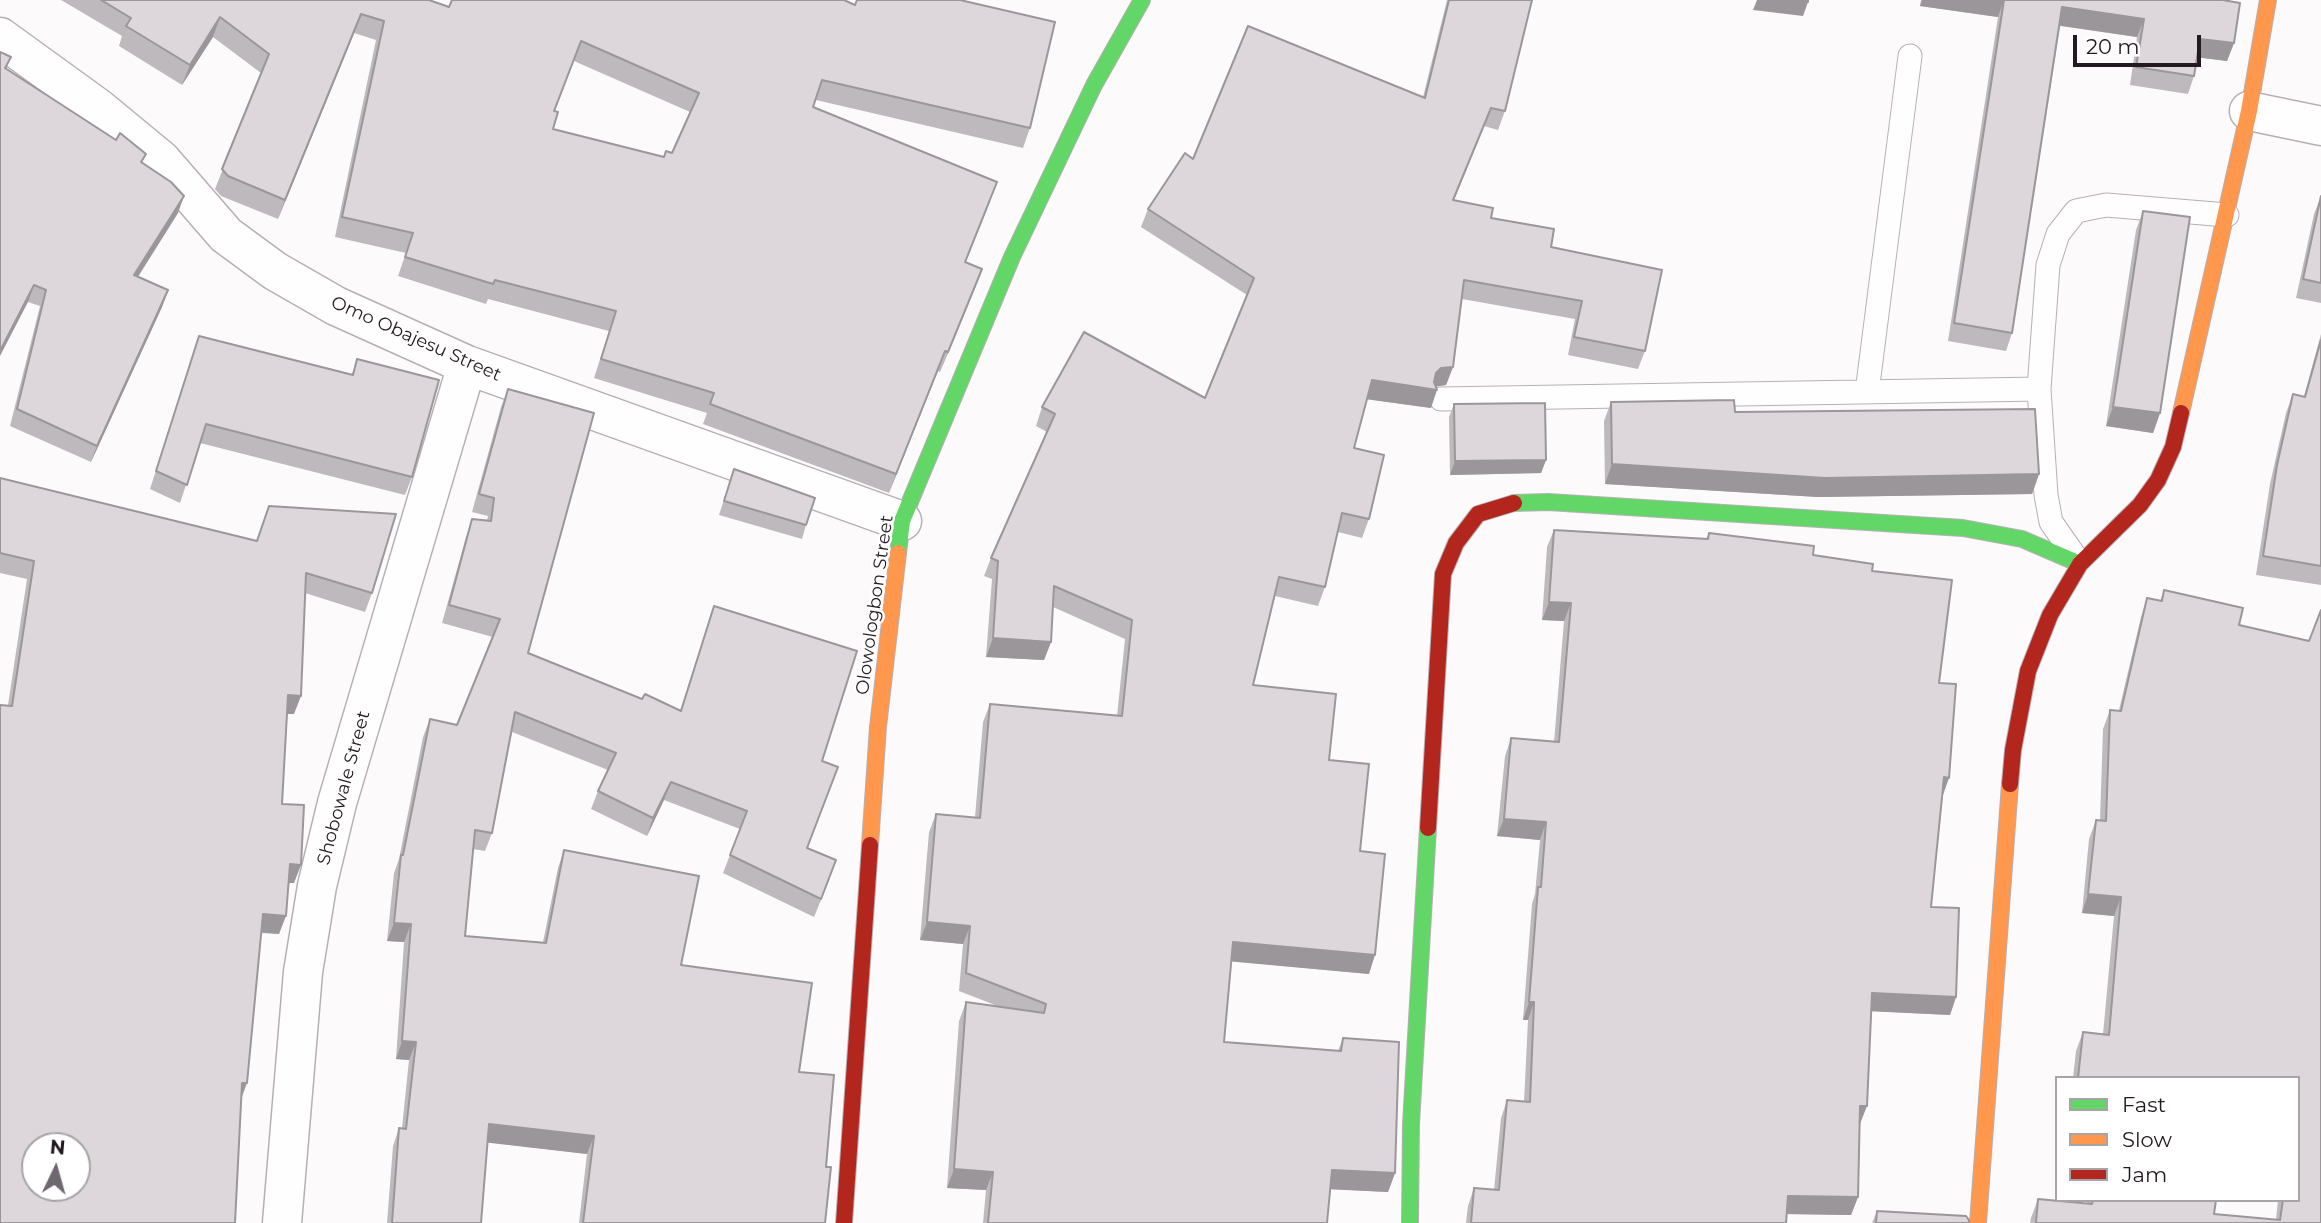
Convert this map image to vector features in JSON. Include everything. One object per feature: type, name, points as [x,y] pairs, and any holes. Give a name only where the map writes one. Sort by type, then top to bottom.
[{"type":"street","name":"Olowologbon Street","points":[[844,1223],[878,727],[902,521],[1012,257],[1094,85],[1142,0]]},
{"type":"street","points":[[1978,1223],[2013,750],[2028,671],[2050,615],[2080,564],[2140,505],[2158,480],[2173,447],[2227,215],[2249,111],[2268,0]]},
{"type":"street","name":"Omo Obajesu Street","points":[[0,37],[98,108],[161,160],[226,235],[275,271],[336,306],[467,365],[902,521]]},
{"type":"street","points":[[2249,111],[2321,126]]},
{"type":"street","name":"Shobowale Street","points":[[282,1223],[303,972],[317,886],[337,803],[467,365]]},
{"type":"street","points":[[1410,1223],[1411,1110],[1443,574],[1457,543],[1478,514],[1515,503],[1548,502],[1963,528],[2022,539],[2080,564]]},
{"type":"lane","points":[[1867,392],[1910,56]]},
{"type":"lane","points":[[2080,564],[2051,522],[2046,495],[2039,389],[2048,265],[2058,234],[2076,211],[2106,205],[2227,215]]},
{"type":"lane","points":[[1441,399],[2039,389]]},
{"type":"building","points":[[101,0],[429,0],[449,7],[452,0],[844,0],[855,5],[857,0],[960,0],[1055,22],[1030,128],[822,80],[813,107],[997,182],[965,262],[982,269],[948,352],[945,351],[896,474],[710,404],[714,393],[601,359],[616,311],[495,280],[493,284],[405,257],[413,233],[342,217],[384,21],[361,14],[285,200],[228,176],[222,169],[269,54],[220,17],[190,65],[126,26],[131,18]],"holes":[[[581,41],[699,93],[672,153],[666,151],[664,157],[553,129],[558,112],[554,111]]]},
{"type":"building","points":[[1449,0],[1532,0],[1505,111],[1491,108],[1453,200],[1493,208],[1491,218],[1554,229],[1551,247],[1662,270],[1645,351],[1574,337],[1582,301],[1464,280],[1453,367],[1441,368],[1436,373],[1434,382],[1437,390],[1372,380],[1354,448],[1384,455],[1369,519],[1342,513],[1325,587],[1279,577],[1253,685],[1336,694],[1329,760],[1369,764],[1360,851],[1385,854],[1375,955],[1233,942],[1224,1042],[1341,1051],[1343,1038],[1399,1042],[1395,1173],[1332,1170],[1327,1223],[988,1223],[993,1172],[954,1169],[966,1002],[1044,1013],[1046,1004],[966,973],[970,926],[927,922],[936,814],[980,818],[990,704],[1122,716],[1132,620],[1054,586],[1051,642],[993,638],[998,561],[991,558],[1055,414],[1042,407],[1084,332],[1205,398],[1254,278],[1148,209],[1185,153],[1193,159],[1248,26],[1425,98]]},
{"type":"building","points":[[2004,0],[2223,0],[2240,3],[2234,43],[2200,39],[2194,76],[2136,67],[2144,19],[2062,7],[2012,333],[1954,323]]},
{"type":"building","points":[[0,52],[11,57],[5,68],[116,140],[120,133],[146,154],[141,162],[171,182],[184,196],[134,275],[168,290],[97,446],[17,409],[46,290],[34,285],[0,351]]},
{"type":"building","points":[[2321,196],[2321,283],[2303,279]]},
{"type":"building","points":[[2143,211],[2190,217],[2160,413],[2113,407]]},
{"type":"building","points":[[199,336],[353,375],[357,359],[439,380],[412,477],[206,424],[187,485],[156,471]]},
{"type":"building","points":[[2321,340],[2321,566],[2263,556],[2277,465],[2293,394],[2305,397]]},
{"type":"building","points":[[508,389],[594,413],[528,653],[642,699],[645,694],[681,711],[714,606],[857,651],[822,761],[838,767],[807,848],[836,860],[821,899],[730,855],[747,811],[671,782],[653,818],[598,791],[616,753],[515,712],[492,833],[475,830],[465,936],[546,943],[564,850],[699,876],[681,965],[812,983],[799,1072],[834,1075],[826,1167],[831,1167],[825,1223],[583,1223],[594,1136],[489,1124],[481,1223],[392,1223],[399,1128],[406,1129],[416,1042],[402,1041],[411,924],[394,923],[401,855],[430,719],[457,725],[500,619],[449,605],[472,519],[491,521],[494,498],[479,494]]},
{"type":"building","points":[[1734,400],[1735,412],[2035,409],[2039,474],[1825,478],[1612,464],[1611,402]]},
{"type":"building","points":[[1545,403],[1546,460],[1455,461],[1454,404]]},
{"type":"building","points":[[734,469],[815,498],[806,525],[724,501]]},
{"type":"building","points":[[0,478],[257,541],[269,506],[396,514],[372,593],[306,573],[301,696],[288,695],[282,804],[304,805],[301,865],[290,864],[286,916],[263,914],[247,1083],[242,1083],[235,1223],[0,1223],[0,705],[12,706],[34,561],[0,553]]},
{"type":"building","points":[[1554,530],[1708,539],[1709,533],[1814,546],[1813,555],[1873,564],[1872,571],[1952,580],[1939,683],[1956,684],[1949,778],[1944,777],[1931,907],[1959,908],[1956,997],[1872,993],[1867,1106],[1860,1106],[1858,1197],[1788,1196],[1786,1223],[1471,1223],[1474,1188],[1499,1190],[1507,1100],[1530,1102],[1534,1002],[1529,1002],[1546,822],[1504,819],[1511,738],[1559,742],[1571,603],[1549,602]]},
{"type":"building","points":[[2164,590],[2243,608],[2239,625],[2309,641],[2321,610],[2321,1223],[2036,1223],[2038,1199],[2092,1204],[2216,1202],[2214,1214],[2280,1220],[2283,1202],[2300,1202],[2300,1076],[2078,1076],[2083,1032],[2109,1035],[2121,897],[2088,894],[2096,820],[2106,821],[2110,710],[2121,711],[2147,598],[2162,601]]},
{"type":"building","points":[[1877,1211],[1966,1216],[1969,1223],[1876,1223]]},
{"type":"traffic: fast","points":[[898,553],[902,521],[1012,257],[1094,85],[1142,0]]},
{"type":"traffic: fast","points":[[1514,503],[1548,502],[1963,528],[2022,539],[2080,564]]},
{"type":"traffic: fast","points":[[1410,1223],[1411,1124],[1428,828]]},
{"type":"traffic: slow","points":[[2181,413],[2249,111],[2268,0]]},
{"type":"traffic: slow","points":[[870,845],[878,727],[898,553]]},
{"type":"traffic: slow","points":[[1978,1223],[2010,784]]},
{"type":"traffic: jam","points":[[2010,784],[2013,750],[2028,671],[2050,615],[2080,564],[2140,505],[2158,480],[2173,447],[2181,413]]},
{"type":"traffic: jam","points":[[1428,828],[1443,574],[1456,543],[1478,514],[1514,503]]},
{"type":"traffic: jam","points":[[844,1223],[870,845]]}]
